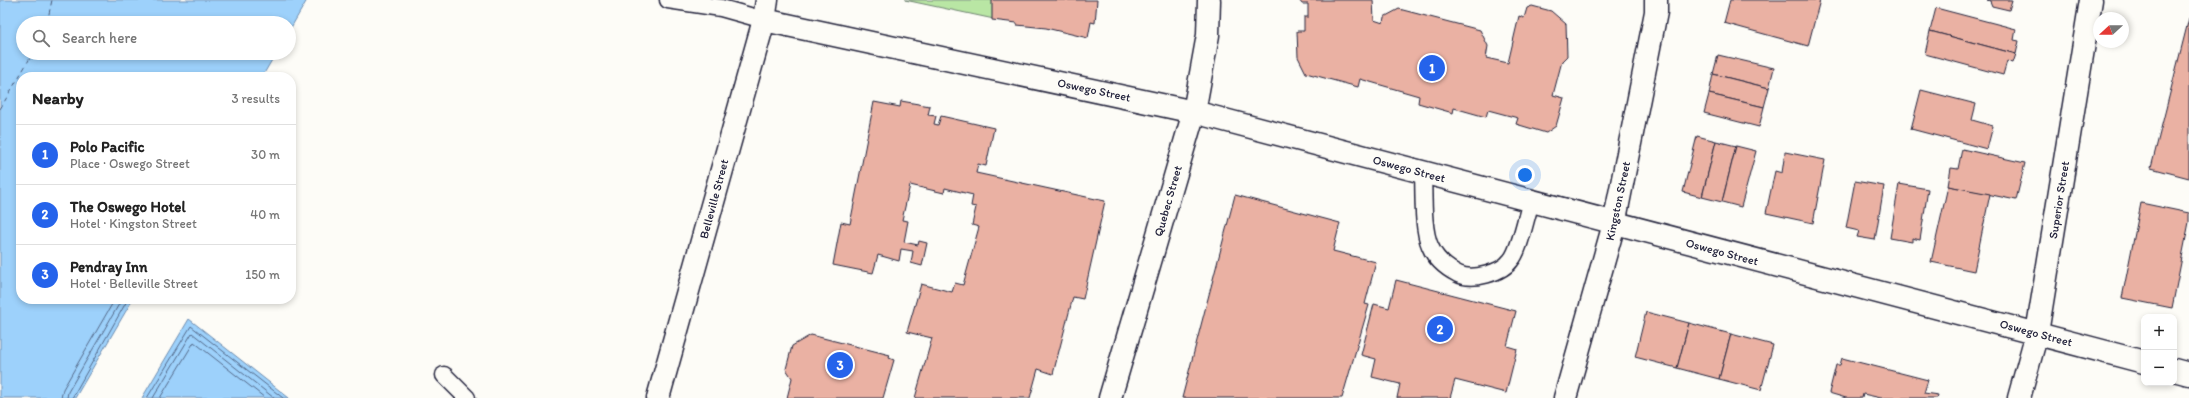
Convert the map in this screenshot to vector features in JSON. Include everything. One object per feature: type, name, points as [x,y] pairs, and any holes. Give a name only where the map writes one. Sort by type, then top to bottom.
[{"type":"street","name":"Quebec Street","points":[[1110,398],[1194,112],[1208,35],[1209,0]]},
{"type":"street","name":"Kingston Street","points":[[1565,398],[1614,224],[1656,12],[1656,0]]},
{"type":"street","name":"Superior Street","points":[[2019,398],[2037,333],[2091,0]]},
{"type":"street","name":"Oswego Street","points":[[766,10],[1194,112],[1614,224],[2141,361]]},
{"type":"street","name":"Belleville Street","points":[[658,398],[766,10]]},
{"type":"street","points":[[2177,371],[2189,374]]},
{"type":"lane","name":"Oswego Street","points":[[668,0],[721,8],[766,10]]},
{"type":"lane","points":[[1423,173],[1426,224],[1430,246],[1442,264],[1459,275],[1481,276],[1499,270],[1512,260],[1531,202]]},
{"type":"lane","points":[[444,375],[467,398]]},
{"type":"green space","points":[[905,0],[994,0],[994,19]]},
{"type":"water","points":[[0,0],[307,0],[296,19],[296,16],[16,16],[16,60],[272,60],[265,72],[16,72],[16,304],[130,304],[75,398],[0,398]]},
{"type":"water","points":[[189,319],[289,398],[142,398]]},
{"type":"building","points":[[992,0],[1097,0],[1095,23],[1091,22],[1088,38],[1046,28],[1017,25],[1017,23],[992,20]]},
{"type":"building","points":[[1299,0],[1373,0],[1374,20],[1383,23],[1384,17],[1399,9],[1480,30],[1488,46],[1486,58],[1508,63],[1519,16],[1524,18],[1527,8],[1532,6],[1551,11],[1566,24],[1567,56],[1562,61],[1553,95],[1564,98],[1556,126],[1546,133],[1516,124],[1518,118],[1488,110],[1486,117],[1454,108],[1453,113],[1418,103],[1419,96],[1360,79],[1358,87],[1306,73],[1298,57],[1297,31],[1304,31],[1304,17],[1308,17],[1308,4],[1302,4]]},
{"type":"building","points":[[1730,0],[1820,0],[1808,46],[1724,23]]},
{"type":"building","points":[[1987,0],[2012,0],[2009,10],[1992,6],[1990,1]]},
{"type":"building","points":[[1936,8],[2016,29],[2014,40],[2019,41],[2016,54],[1930,31]]},
{"type":"building","points":[[2189,18],[2189,178],[2151,168]]},
{"type":"building","points":[[1930,31],[2016,54],[2013,63],[2007,61],[2003,75],[1925,54]]},
{"type":"building","points":[[1718,55],[1774,68],[1769,88],[1713,74]]},
{"type":"building","points":[[1713,74],[1769,88],[1764,107],[1709,94]]},
{"type":"building","points":[[1921,90],[1976,104],[1972,120],[1993,126],[1987,149],[1911,129]]},
{"type":"building","points":[[1709,94],[1764,107],[1759,127],[1704,113]]},
{"type":"building","points":[[901,101],[930,106],[928,115],[936,116],[934,124],[938,125],[941,116],[994,128],[986,166],[978,164],[976,173],[1105,201],[1083,299],[1073,297],[1053,374],[1038,369],[1030,398],[915,398],[932,338],[907,332],[921,284],[952,292],[955,283],[963,285],[979,227],[972,225],[976,207],[971,206],[973,195],[945,188],[944,193],[910,185],[902,220],[908,221],[904,242],[918,245],[919,241],[927,243],[922,266],[911,263],[913,251],[901,249],[899,261],[878,255],[873,273],[833,265],[841,222],[850,224],[874,102],[900,107]]},
{"type":"building","points":[[1697,136],[1716,141],[1702,197],[1683,192]]},
{"type":"building","points":[[1716,141],[1736,146],[1722,202],[1702,197]]},
{"type":"building","points":[[1736,146],[1756,151],[1741,207],[1722,202]]},
{"type":"building","points":[[1962,149],[2025,163],[2016,200],[1948,186],[1951,168],[1958,169]]},
{"type":"building","points":[[1785,152],[1825,160],[1813,223],[1766,213],[1775,171],[1782,173]]},
{"type":"building","points":[[1855,181],[1884,186],[1875,240],[1857,237],[1859,231],[1846,228]]},
{"type":"building","points":[[1899,184],[1928,189],[1920,240],[1912,238],[1912,242],[1890,238]]},
{"type":"building","points":[[1948,186],[1990,194],[1974,271],[1931,262]]},
{"type":"building","points":[[1235,195],[1340,223],[1333,251],[1376,262],[1365,304],[1369,305],[1342,398],[1182,398]]},
{"type":"building","points":[[2141,203],[2189,213],[2189,222],[2172,308],[2122,298]]},
{"type":"building","points":[[1396,280],[1516,311],[1507,346],[1517,349],[1506,393],[1455,380],[1450,398],[1397,398],[1400,384],[1372,377],[1376,359],[1361,355],[1374,304],[1389,308]]},
{"type":"building","points":[[1646,312],[1689,323],[1677,368],[1635,357]]},
{"type":"building","points":[[1689,323],[1731,334],[1719,379],[1677,368]]},
{"type":"building","points":[[1731,334],[1773,345],[1761,390],[1719,379]]},
{"type":"building","points":[[811,335],[890,355],[889,358],[894,360],[883,398],[787,398],[792,378],[786,369],[792,346]]},
{"type":"building","points":[[1842,358],[1928,380],[1924,393],[1938,395],[1937,398],[1881,398],[1863,394],[1862,398],[1846,398],[1829,393],[1836,365],[1840,365]]},
{"type":"ferry route","points":[[49,16],[52,0]]},
{"type":"ferry route","points":[[22,72],[29,60]]},
{"type":"ferry route","points":[[0,109],[16,82]]},
{"type":"place","name":"Polo Pacific","points":[[1432,68]]},
{"type":"place","name":"The Oswego Hotel","points":[[1440,329]]},
{"type":"place","name":"Pendray Inn","points":[[840,365]]}]
